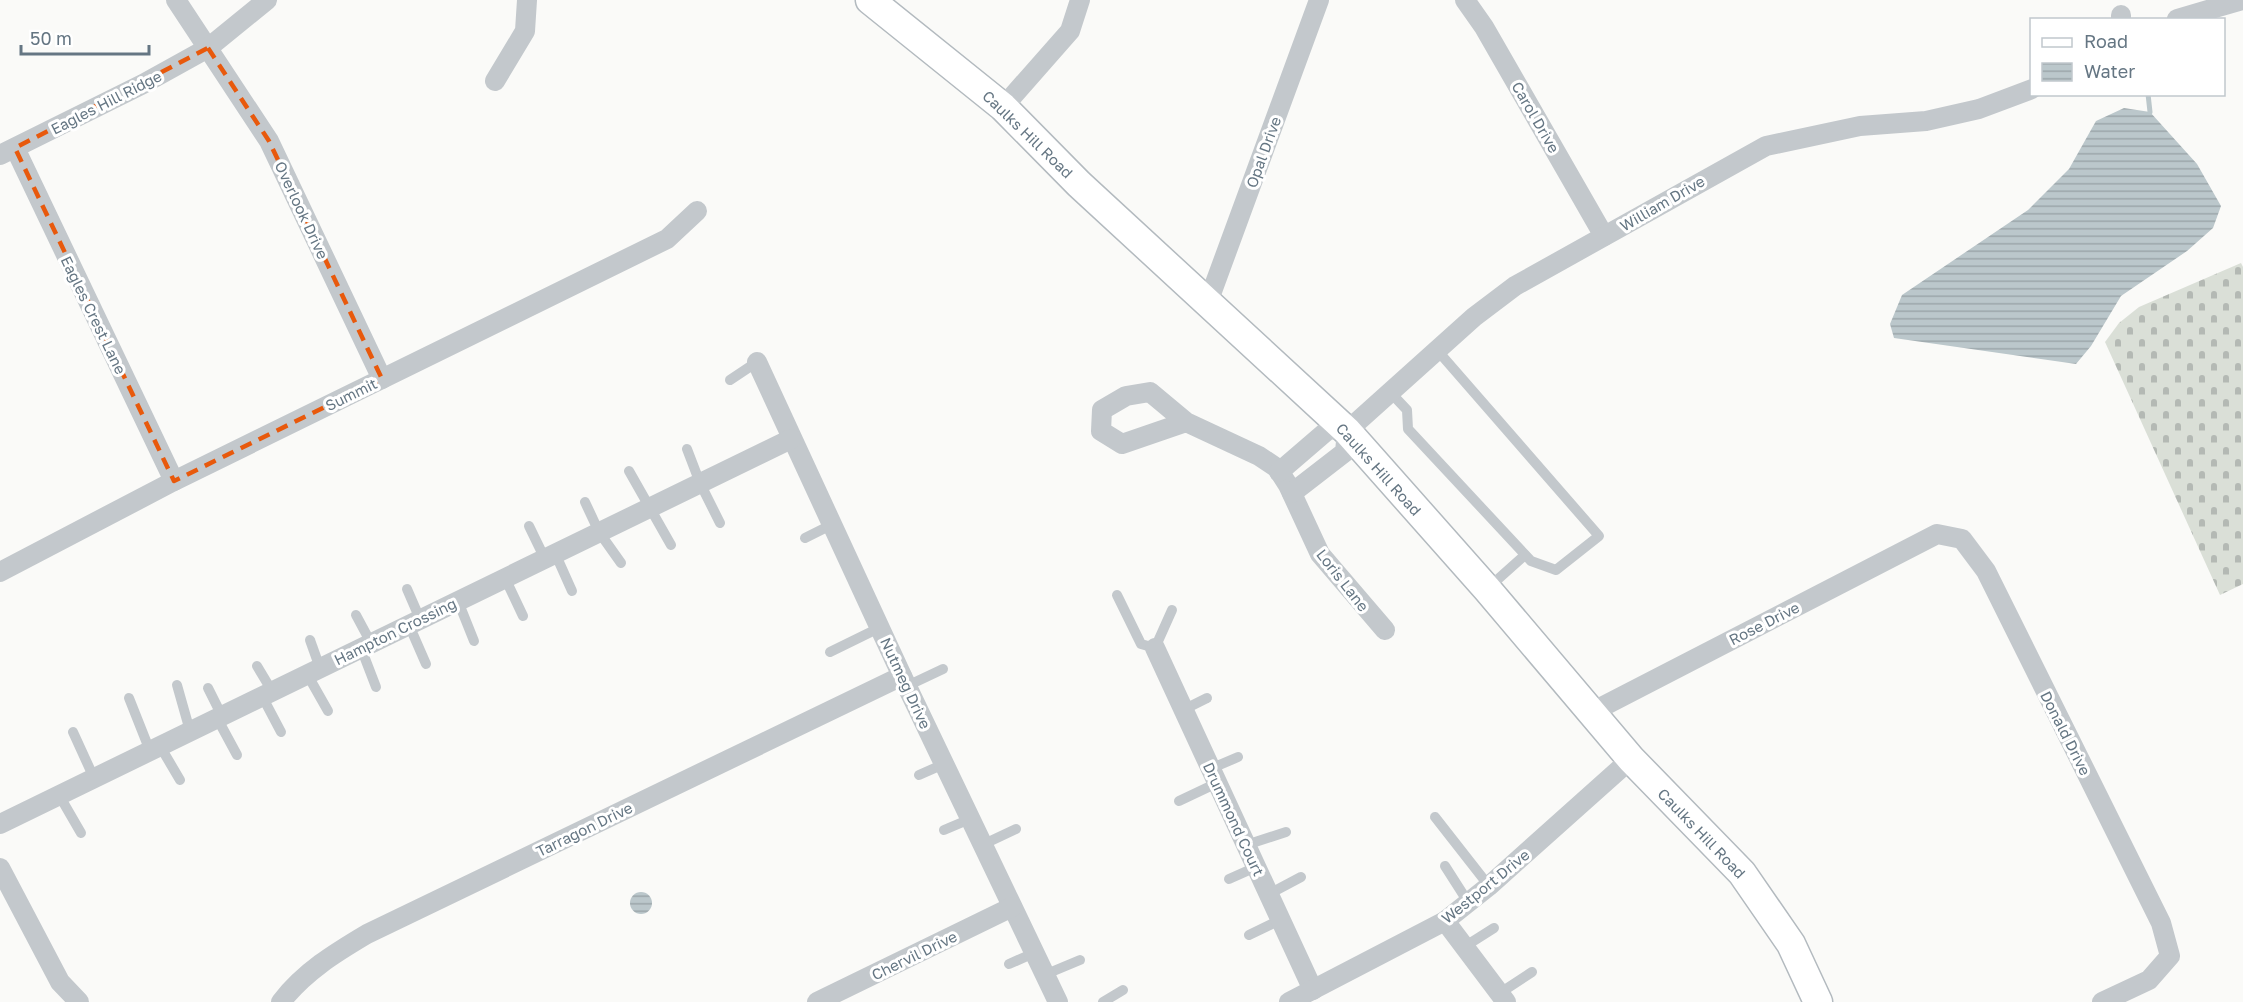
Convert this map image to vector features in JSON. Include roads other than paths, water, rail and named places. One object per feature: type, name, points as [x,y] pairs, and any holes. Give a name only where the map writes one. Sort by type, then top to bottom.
[{"type":"main road","name":"Caulks Hill Road","points":[[870,0],[1003,107],[1079,184],[1207,305],[1347,431],[1487,589],[1631,759],[1742,873],[1791,944],[1818,1002]]},
{"type":"street","name":"Overlook Drive","points":[[176,0],[269,141],[382,379]]},
{"type":"street","name":"Eagles Hill Ridge","points":[[7,151],[143,84],[208,48],[267,0]]},
{"type":"street","points":[[495,81],[525,31],[527,0]]},
{"type":"street","points":[[1003,107],[1070,31],[1080,0]]},
{"type":"street","name":"Opal Drive","points":[[1207,305],[1319,0]]},
{"type":"street","name":"Carol Drive","points":[[1466,0],[1484,27],[1604,236]]},
{"type":"street","points":[[2180,18],[2242,0]]},
{"type":"street","name":"William Drive","points":[[1347,431],[1437,350],[1515,286],[1766,146],[1860,126],[1926,121],[1979,109],[2030,89]]},
{"type":"street","name":"Eagles Crest Lane","points":[[7,151],[174,481]]},
{"type":"street","name":"Summit","points":[[0,572],[174,481],[667,239],[697,210]]},
{"type":"street","name":"Nutmeg Drive","points":[[757,362],[879,628],[1058,1002]]},
{"type":"street","name":"Loris Lane","points":[[1186,422],[1259,456],[1279,471],[1292,493],[1320,554],[1385,630]]},
{"type":"street","points":[[1279,471],[1329,429],[1347,431],[1345,452],[1292,493]]},
{"type":"street","name":"Hampton Crossing","points":[[0,824],[791,439]]},
{"type":"street","name":"Rose Drive","points":[[1592,712],[1936,534]]},
{"type":"street","name":"Donald Drive","points":[[1936,534],[1962,539],[1986,571],[2161,923],[2170,956],[2149,980],[2102,1002]]},
{"type":"street","name":"Drummond Court","points":[[1155,648],[1313,990]]},
{"type":"street","name":"Tarragon Drive","points":[[281,1002],[293,986],[328,957],[367,934],[904,681]]},
{"type":"street","name":"Westport Drive","points":[[1289,1002],[1445,921],[1488,886],[1631,759]]},
{"type":"street","points":[[0,868],[60,982],[79,1002]]},
{"type":"street","name":"Chervil Drive","points":[[817,1002],[1012,907]]},
{"type":"street","points":[[1445,921],[1503,998]]},
{"type":"lane","points":[[1390,392],[1407,410],[1408,429],[1532,561],[1556,570],[1599,536],[1437,350]]},
{"type":"lane","points":[[730,380],[757,362]]},
{"type":"lane","points":[[687,449],[700,483],[720,523]]},
{"type":"lane","points":[[629,471],[671,545]]},
{"type":"lane","points":[[585,502],[599,532],[621,563]]},
{"type":"lane","points":[[806,538],[831,525]]},
{"type":"lane","points":[[529,526],[572,591]]},
{"type":"lane","points":[[1487,589],[1526,555]]},
{"type":"lane","points":[[505,578],[524,616]]},
{"type":"lane","points":[[407,589],[426,664]]},
{"type":"lane","points":[[1117,595],[1141,644],[1155,648],[1172,610]]},
{"type":"lane","points":[[458,601],[474,641]]},
{"type":"lane","points":[[356,615],[376,687]]},
{"type":"lane","points":[[830,652],[879,628]]},
{"type":"lane","points":[[310,640],[314,671],[328,711]]},
{"type":"lane","points":[[257,666],[280,732]]},
{"type":"lane","points":[[904,681],[943,669]]},
{"type":"lane","points":[[177,686],[190,731]]},
{"type":"lane","points":[[208,688],[237,755]]},
{"type":"lane","points":[[129,698],[155,748],[180,780]]},
{"type":"lane","points":[[1183,710],[1207,698]]},
{"type":"lane","points":[[73,732],[94,778]]},
{"type":"lane","points":[[1179,801],[1238,757]]},
{"type":"lane","points":[[919,775],[944,764]]},
{"type":"lane","points":[[59,795],[81,833]]},
{"type":"lane","points":[[1435,817],[1488,886]]},
{"type":"lane","points":[[944,830],[970,819]]},
{"type":"lane","points":[[982,845],[1016,829]]},
{"type":"lane","points":[[1246,844],[1286,832]]},
{"type":"lane","points":[[1445,866],[1468,902]]},
{"type":"lane","points":[[1229,879],[1256,867]]},
{"type":"lane","points":[[1269,894],[1301,877]]},
{"type":"lane","points":[[1249,935],[1280,920]]},
{"type":"lane","points":[[1464,947],[1494,928]]},
{"type":"lane","points":[[1009,964],[1034,953]]},
{"type":"lane","points":[[1044,975],[1080,960]]},
{"type":"lane","points":[[1503,998],[1532,972]]},
{"type":"lane","points":[[1103,1002],[1123,990]]},
{"type":"water","points":[[2124,108],[2150,112],[2197,164],[2221,206],[2213,228],[2187,251],[2121,296],[2091,346],[2076,364],[1894,338],[1890,324],[1902,295],[2028,210],[2069,169],[2096,121]]},
{"type":"water","points":[[641,892],[649,895],[652,903],[649,911],[641,914],[633,911],[630,903],[633,895]]},
{"type":"waterway","points":[[2148,96],[2150,112]]}]
